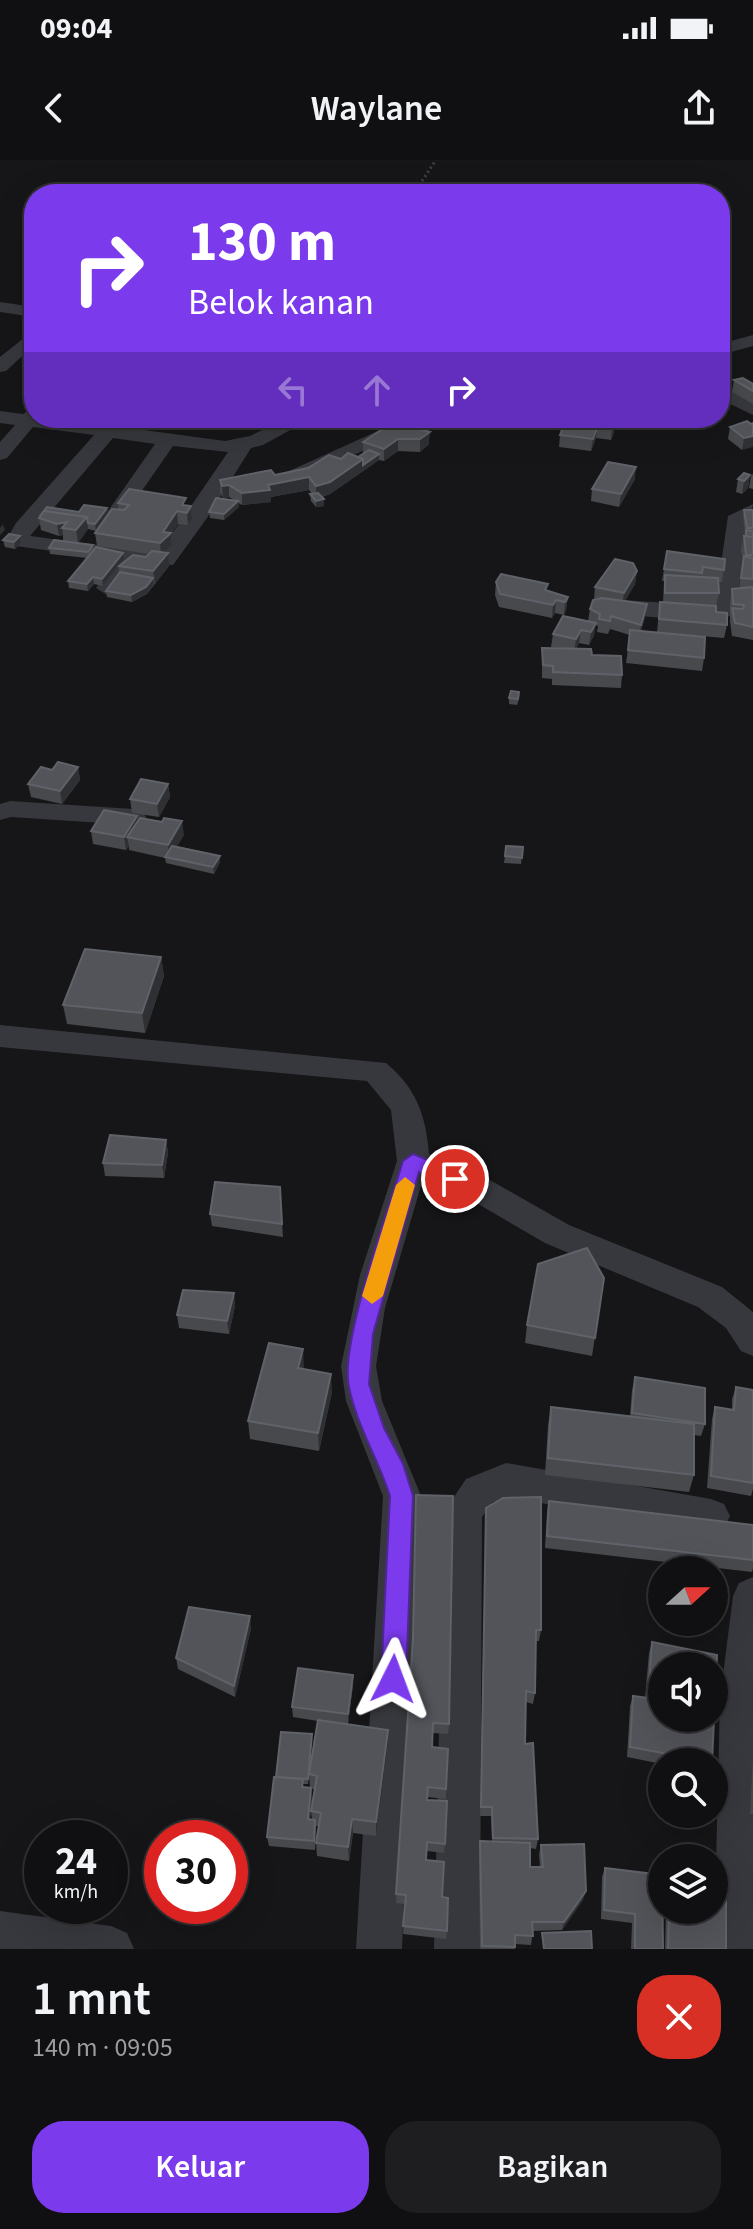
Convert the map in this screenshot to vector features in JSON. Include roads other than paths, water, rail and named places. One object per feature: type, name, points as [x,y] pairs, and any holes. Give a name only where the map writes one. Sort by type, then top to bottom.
[{"type":"street","points":[[0,307],[24,311]]},
{"type":"street","points":[[730,347],[753,340]]},
{"type":"street","points":[[0,367],[24,344]]},
{"type":"street","points":[[730,389],[753,383]]},
{"type":"street","points":[[730,401],[750,419]]},
{"type":"street","points":[[0,417],[24,417]]},
{"type":"street","points":[[0,454],[24,426]]},
{"type":"street","points":[[111,428],[20,532],[23,541],[91,548],[160,560],[170,557],[242,446]]},
{"type":"street","points":[[126,428],[168,439],[242,446],[281,428]]},
{"type":"street","points":[[280,475],[307,469],[399,428]]},
{"type":"street","points":[[91,548],[168,439]]},
{"type":"street","points":[[219,483],[250,479]]},
{"type":"street","points":[[593,605],[707,615],[726,610],[738,516],[753,510]]},
{"type":"street","points":[[107,588],[131,555]]},
{"type":"street","points":[[3,808],[133,817]]},
{"type":"street","points":[[0,1036],[375,1071],[396,1088],[411,1117],[413,1161],[371,1298],[363,1334],[358,1384],[373,1431],[391,1464],[402,1496],[379,1949]]},
{"type":"street","points":[[413,1161],[477,1188],[557,1234],[710,1297],[738,1318],[753,1341]]},
{"type":"street","points":[[457,1949],[463,1512],[479,1491],[506,1480],[711,1516]]},
{"type":"street","points":[[737,1949],[740,1699],[753,1596]]},
{"type":"street","points":[[0,1933],[111,1949]]}]
